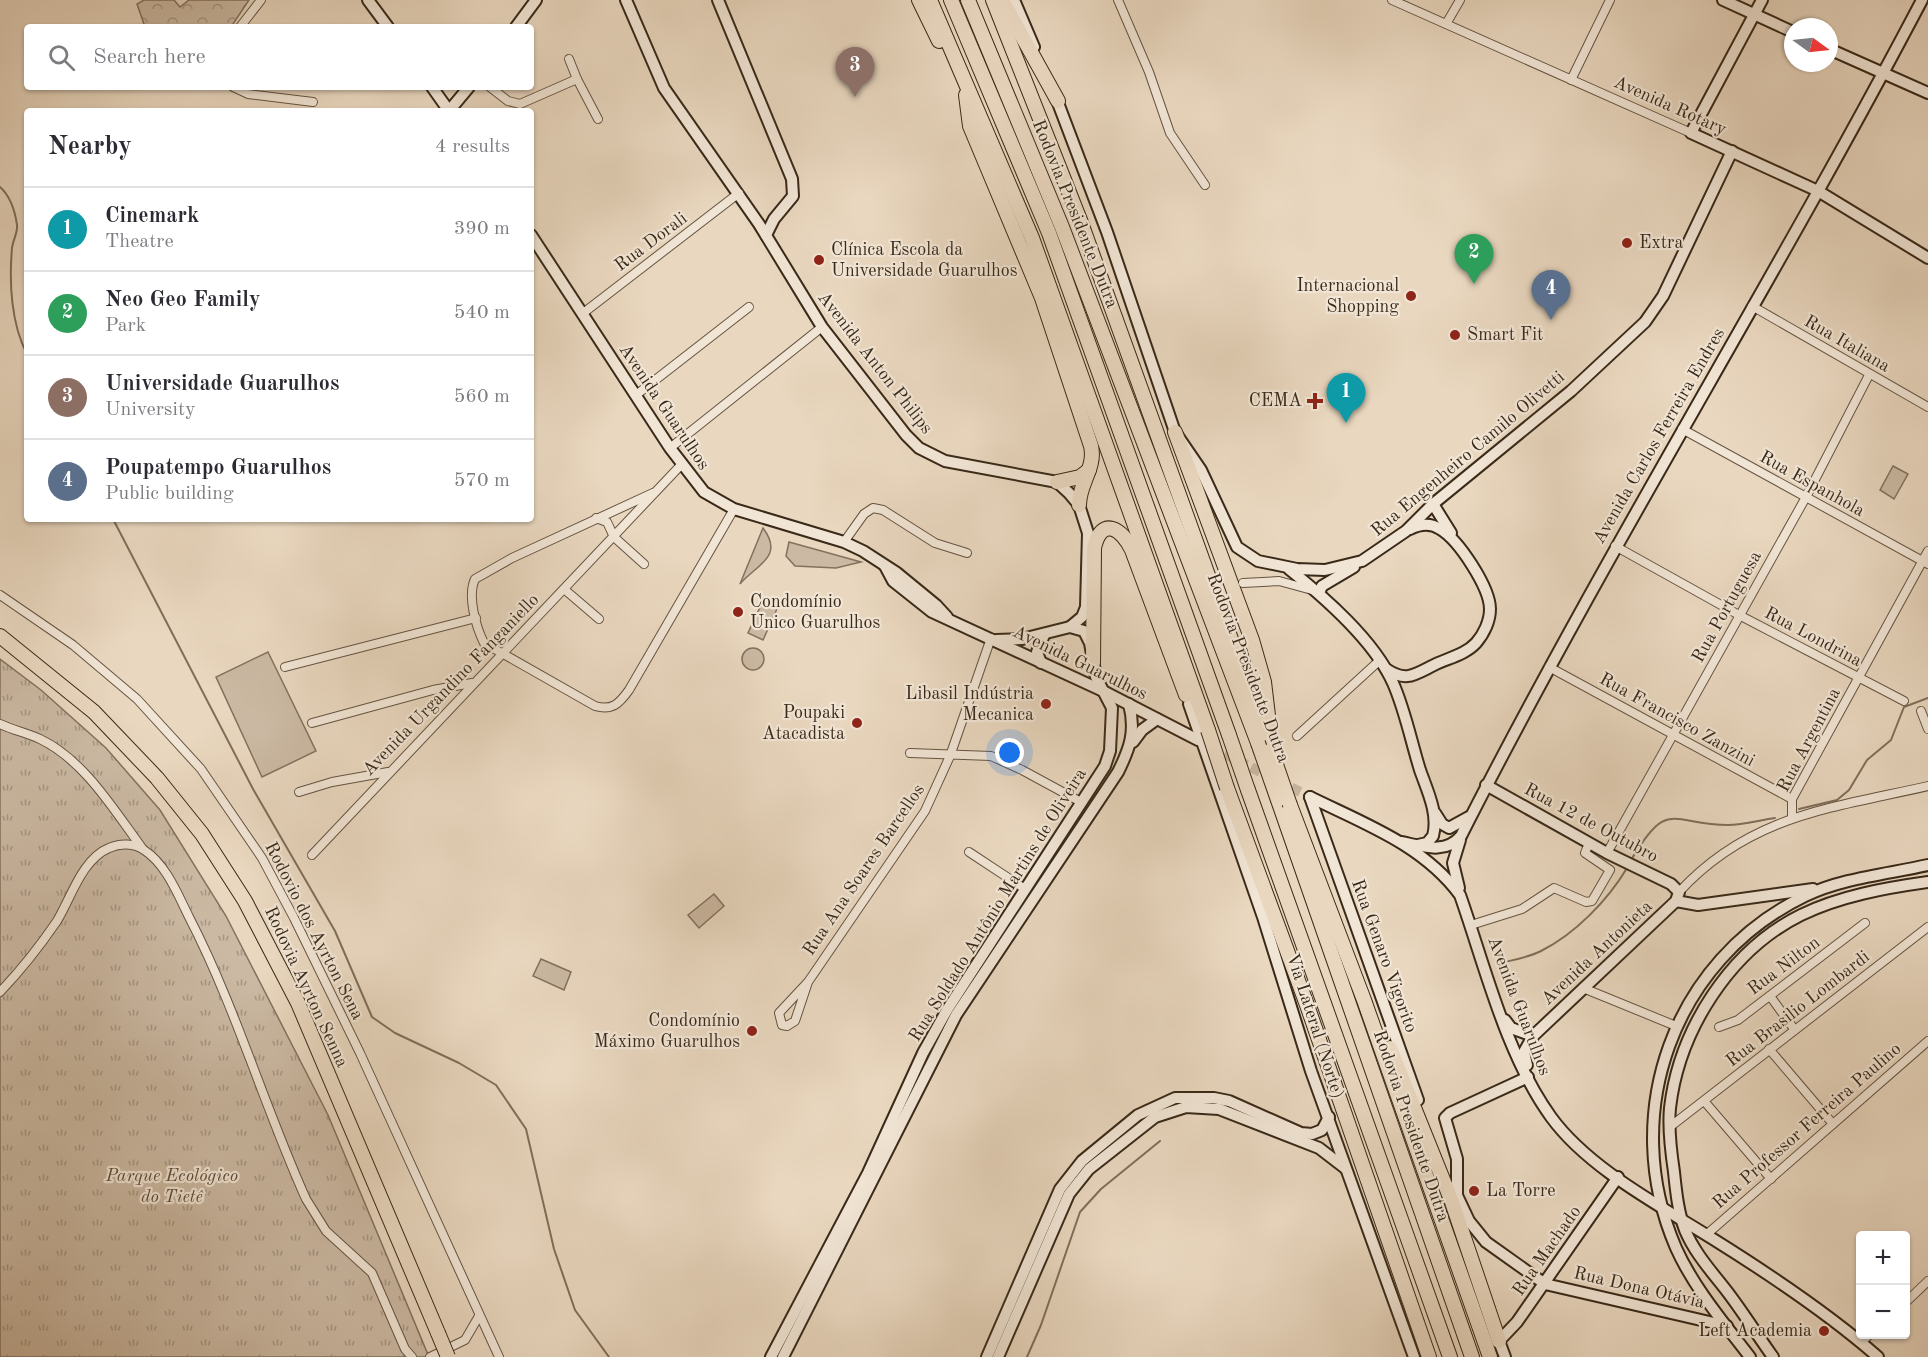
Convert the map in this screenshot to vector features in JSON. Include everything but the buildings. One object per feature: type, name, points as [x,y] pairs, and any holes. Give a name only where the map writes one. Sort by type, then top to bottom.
[{"type":"highway","points":[[919,0],[935,37],[955,60]]},
{"type":"highway","points":[[930,0],[1043,269],[1207,725],[1227,788],[1307,1005],[1429,1357]]},
{"type":"highway","name":"Rodovia Presidente Dutra","points":[[951,0],[1049,233],[1449,1357]]},
{"type":"highway","name":"Rodovia Presidente Dutra","points":[[968,0],[1062,227],[1266,745]]},
{"type":"highway","name":"Rodovia Presidente Dutra","points":[[993,0],[1080,220],[1266,745],[1472,1357]]},
{"type":"highway","points":[[1002,0],[1058,101]]},
{"type":"highway","points":[[964,81],[970,126],[1042,298],[1091,446],[1090,469],[1081,488],[1079,506]]},
{"type":"highway","points":[[1175,432],[1252,640],[1264,682],[1269,711],[1266,745]]},
{"type":"highway","points":[[1057,482],[1083,475],[1090,469]]},
{"type":"highway","points":[[1093,663],[1094,548],[1099,533],[1105,530],[1118,530],[1126,538],[1189,704],[1207,725]]},
{"type":"highway","name":"Rodovia Ayrton Senna","points":[[0,636],[94,712],[157,778],[202,834],[245,901],[298,1003],[448,1357]]},
{"type":"highway","name":"Rodovia Presidente Dutra","points":[[1284,802],[1364,1000],[1490,1357]]},
{"type":"highway","points":[[1280,880],[1278,888],[1288,922],[1391,1223],[1393,1257]]},
{"type":"highway","points":[[1364,1000],[1385,1035],[1443,1180],[1499,1341]]},
{"type":"street","points":[[242,24],[261,0]]},
{"type":"street","points":[[368,0],[386,24]]},
{"type":"street","points":[[518,24],[536,0]]},
{"type":"street","name":"Avenida Anton Philips","points":[[626,0],[664,88],[739,193],[822,327],[906,435],[919,448],[945,461],[1057,482]]},
{"type":"street","points":[[718,0],[792,178],[793,196],[774,219],[766,235]]},
{"type":"street","name":"Rua Engenheiro Camilo Olivetti","points":[[1014,0],[1058,101],[1107,231],[1175,432],[1201,470],[1237,547],[1258,561],[1289,568],[1325,570],[1362,561],[1406,531],[1432,504],[1571,391],[1645,322],[1663,296],[1732,151]]},
{"type":"street","points":[[1118,0],[1149,72],[1170,133],[1205,185]]},
{"type":"street","name":"Avenida Rotary","points":[[1392,0],[1818,191],[1925,254]]},
{"type":"street","points":[[1446,24],[1460,0]]},
{"type":"street","points":[[1571,80],[1610,0]]},
{"type":"street","points":[[1723,0],[1784,28]]},
{"type":"street","points":[[1691,133],[1762,0]]},
{"type":"street","name":"Avenida Carlos Ferreira Endres","points":[[1460,895],[1453,863],[1461,836],[1486,785],[1615,546],[1818,191],[1922,0]]},
{"type":"street","points":[[1838,53],[1928,93]]},
{"type":"street","points":[[569,59],[598,119]]},
{"type":"street","points":[[494,90],[508,101],[520,104],[577,79]]},
{"type":"street","points":[[239,90],[248,94],[313,102]]},
{"type":"street","points":[[434,90],[447,108]]},
{"type":"street","points":[[452,108],[466,90]]},
{"type":"street","name":"Rua Dorali","points":[[582,314],[739,193]]},
{"type":"street","points":[[759,224],[774,219]]},
{"type":"street","name":"Avenida Guarulhos","points":[[534,240],[681,465],[704,492],[734,509],[844,542],[863,551],[936,604],[947,618],[1103,691],[1198,740]]},
{"type":"street","name":"Rua Italiana","points":[[1752,306],[1928,407]]},
{"type":"street","points":[[636,395],[749,307]]},
{"type":"street","points":[[670,448],[822,327]]},
{"type":"street","name":"Rua Portuguesa","points":[[1607,853],[1806,497],[1869,375]]},
{"type":"street","name":"Rua Espanhola","points":[[1682,429],[1925,563]]},
{"type":"street","name":"Avenida Urgandino Fanganiello","points":[[312,855],[388,772],[681,465]]},
{"type":"street","points":[[994,639],[1044,635],[1070,627],[1082,617],[1086,601],[1088,533],[1079,506],[1057,482]]},
{"type":"street","points":[[653,493],[483,572],[472,585],[476,618],[484,643],[595,706],[603,709],[615,706],[628,690],[734,509]]},
{"type":"street","points":[[1289,568],[1319,593],[1383,664],[1397,676],[1409,677],[1467,650],[1480,638],[1487,624],[1490,610],[1487,596],[1460,546],[1432,504]]},
{"type":"street","points":[[844,542],[864,514],[873,507],[883,510],[935,543],[967,554]]},
{"type":"street","points":[[596,518],[607,522],[614,537],[644,564]]},
{"type":"street","points":[[1406,531],[1423,525],[1436,527],[1460,546]]},
{"type":"street","name":"Rua Londrina","points":[[1615,546],[1739,615],[1904,701]]},
{"type":"street","name":"Rua Argentina","points":[[1792,818],[1792,799],[1925,563],[1928,551]]},
{"type":"street","points":[[1319,593],[1322,586],[1362,561]]},
{"type":"street","points":[[1243,583],[1279,581],[1319,593]]},
{"type":"street","points":[[564,589],[599,619]]},
{"type":"street","name":"Rodovio dos Ayrton Sena","points":[[0,595],[73,645],[137,699],[201,769],[262,858],[370,1074],[499,1357]]},
{"type":"street","points":[[285,667],[476,618]]},
{"type":"street","points":[[1070,627],[1080,628],[1087,636],[1103,691]]},
{"type":"street","points":[[1041,663],[1037,652],[1044,635]]},
{"type":"street","name":"Rua Ana Soares Barcellos","points":[[808,982],[925,811],[950,756],[994,639]]},
{"type":"street","points":[[1383,664],[1398,701],[1434,810],[1442,824],[1449,828],[1461,824],[1472,814]]},
{"type":"street","points":[[1297,736],[1383,664]]},
{"type":"street","name":"Rua Francisco Zanzini","points":[[1549,667],[1792,799]]},
{"type":"street","points":[[1398,701],[1402,687],[1409,677]]},
{"type":"street","points":[[312,723],[433,690],[474,682]]},
{"type":"street","name":"Rua Soldado Antônio Martins de Oliveira","points":[[771,1357],[877,1155],[923,1053],[947,1010],[1105,766],[1110,751],[1113,713],[1103,691]]},
{"type":"street","name":"Rua Soldado Antônio Martins de Oliveira","points":[[783,1357],[889,1149],[937,1048],[956,1015],[1118,772],[1131,745],[1133,726],[1129,704]]},
{"type":"street","name":"Via Lateral (Norte)","points":[[1189,704],[1263,917],[1304,1049],[1414,1357]]},
{"type":"street","points":[[1921,711],[1928,729]]},
{"type":"street","points":[[1131,745],[1142,730],[1157,719]]},
{"type":"street","points":[[0,724],[40,739],[58,751],[93,783],[143,849],[167,875],[213,963],[306,1199],[326,1231],[372,1273],[405,1349],[412,1357]]},
{"type":"street","points":[[910,753],[991,756],[1081,802]]},
{"type":"street","points":[[1105,766],[1118,772]]},
{"type":"street","points":[[299,792],[332,782],[388,772]]},
{"type":"street","name":"Rua 12 de Outubro","points":[[1486,785],[1640,869],[1676,893]]},
{"type":"street","name":"Avenida Antonieta","points":[[1533,1036],[1693,877],[1751,835],[1792,818],[1928,786]]},
{"type":"street","name":"Avenida Guarulhos","points":[[1310,797],[1401,842],[1439,868],[1460,895],[1503,1018],[1528,1077],[1563,1132],[1618,1177],[1856,1332]]},
{"type":"street","name":"Rua Genaro Vigorito","points":[[1310,797],[1427,1127],[1469,1221],[1486,1242],[1545,1284]]},
{"type":"street","points":[[1418,845],[1427,843],[1433,836],[1434,810]]},
{"type":"street","points":[[1401,842],[1448,846],[1461,836]]},
{"type":"street","points":[[1471,925],[1522,909],[1554,888],[1586,902],[1592,901],[1610,870],[1585,853],[1589,843]]},
{"type":"street","points":[[0,992],[57,921],[89,864],[99,854],[122,844],[143,849]]},
{"type":"street","points":[[1050,850],[1062,857]]},
{"type":"street","points":[[969,852],[1025,889]]},
{"type":"street","points":[[1676,893],[1698,905],[1831,886],[1928,865]]},
{"type":"street","points":[[1773,1357],[1694,1247],[1682,1219],[1671,1152],[1670,1109],[1682,1060],[1701,1014],[1723,980],[1753,949],[1785,924],[1815,909],[1858,896],[1928,882]]},
{"type":"street","points":[[1750,1357],[1701,1290],[1683,1261],[1658,1202],[1654,1137],[1660,1074],[1676,1026],[1705,976],[1739,939],[1781,909],[1831,886]]},
{"type":"street","name":"Rua Nilton","points":[[1719,1027],[1738,1020],[1865,923]]},
{"type":"street","name":"Rua Brasilio Lombardi","points":[[1671,1126],[1686,1113],[1705,1102],[1794,1029],[1928,927]]},
{"type":"street","points":[[808,982],[795,1021],[787,1026],[782,1025],[779,1013],[808,982]]},
{"type":"street","points":[[1583,988],[1676,1026]]},
{"type":"street","points":[[1770,996],[1794,1029]]},
{"type":"street","points":[[1503,1018],[1511,1028],[1533,1036],[1524,1052],[1533,1088]]},
{"type":"street","name":"Rua Professor Ferreira Paulino","points":[[1706,1234],[1928,1041]]},
{"type":"street","points":[[1769,1049],[1833,1124]]},
{"type":"street","points":[[1457,1196],[1458,1166],[1445,1118],[1450,1113],[1528,1077]]},
{"type":"street","points":[[987,1357],[1060,1189],[1082,1161],[1138,1114],[1167,1101],[1194,1096],[1229,1101],[1301,1133],[1312,1134],[1322,1130],[1329,1117]]},
{"type":"street","points":[[1705,1102],[1771,1179]]},
{"type":"street","points":[[998,1357],[1069,1194],[1089,1169],[1155,1117],[1186,1107],[1219,1109],[1319,1148],[1337,1159],[1350,1176]]},
{"type":"street","points":[[1670,1109],[1677,1113],[1686,1113]]},
{"type":"street","points":[[1654,1137],[1661,1149],[1671,1152]]},
{"type":"street","name":"Rua Machado","points":[[1499,1341],[1510,1331],[1545,1284],[1618,1177]]},
{"type":"street","points":[[1658,1202],[1676,1192]]},
{"type":"street","points":[[1701,1290],[1704,1273],[1713,1273]]},
{"type":"street","points":[[1910,1297],[1928,1281]]},
{"type":"street","name":"Rua Dona Otávia","points":[[1545,1284],[1727,1326]]},
{"type":"street","points":[[430,1357],[465,1340],[479,1316]]},
{"type":"street","name":"Avenida Guarulhos","points":[[1867,1339],[1878,1357]]},
{"type":"street","points":[[1499,1341],[1505,1357]]},
{"type":"green space","points":[[144,0],[174,0],[180,7],[189,0],[249,0],[233,24],[144,24],[137,4]]},
{"type":"green space","points":[[1893,466],[1908,474],[1894,499],[1880,490]]},
{"type":"green space","points":[[763,528],[769,538],[770,553],[766,560],[740,584]]},
{"type":"green space","points":[[789,542],[861,562],[836,568],[795,566],[786,556]]},
{"type":"green space","points":[[762,603],[777,609],[763,640],[748,633]]},
{"type":"green space","points":[[753,648],[761,651],[764,659],[761,667],[753,670],[745,667],[742,659],[745,651]]},
{"type":"green space","points":[[268,652],[316,751],[262,777],[216,677]]},
{"type":"green space","name":"Parque Ecológico do Tietê","points":[[0,659],[41,690],[106,748],[160,810],[226,916],[328,1115],[429,1357],[0,1357]]},
{"type":"green space","points":[[714,894],[724,906],[699,928],[688,915]]},
{"type":"green space","points":[[541,959],[571,972],[564,990],[533,976]]},
{"type":"waterway","points":[[0,187],[12,204],[17,225],[12,248],[11,289],[17,330],[24,347]]},
{"type":"waterway","points":[[115,522],[253,789],[335,931],[372,1017],[395,1033],[459,1063],[496,1085],[526,1129],[554,1249],[575,1310],[609,1357]]},
{"type":"waterway","points":[[1799,809],[1837,800],[1849,790],[1867,760],[1891,740],[1904,707],[1928,698]]},
{"type":"waterway","points":[[1631,860],[1643,841],[1663,821],[1682,819],[1728,825],[1775,818]]},
{"type":"waterway","points":[[1497,964],[1525,957],[1554,944],[1590,915],[1627,868]]},
{"type":"waterway","points":[[1027,1357],[1041,1325],[1080,1212],[1101,1189],[1160,1141]]},
{"type":"tunnel","points":[[1211,747],[1310,797]]},
{"type":"place","name":"Universidade Guarulhos","points":[[855,97]]},
{"type":"place","name":"Extra","points":[[1627,243]]},
{"type":"place","name":"Clínica Escola da Universidade Guarulhos","points":[[819,260]]},
{"type":"place","name":"Neo Geo Family","points":[[1474,284]]},
{"type":"place","name":"Internacional Shopping","points":[[1411,296]]},
{"type":"place","name":"Poupatempo Guarulhos","points":[[1551,320]]},
{"type":"place","name":"Smart Fit","points":[[1455,335]]},
{"type":"place","name":"CEMA","points":[[1315,401]]},
{"type":"place","name":"Cinemark","points":[[1346,423]]},
{"type":"place","name":"Condomínio Unico Guarulhos","points":[[738,612]]},
{"type":"place","name":"Libasil Indústria Mecanica","points":[[1046,704]]},
{"type":"place","name":"Poupaki Atacadista","points":[[857,723]]},
{"type":"place","name":"Condomínio Máximo Guarulhos","points":[[752,1031]]},
{"type":"place","name":"La Torre","points":[[1474,1191]]},
{"type":"place","name":"Left Academia","points":[[1824,1331]]}]
